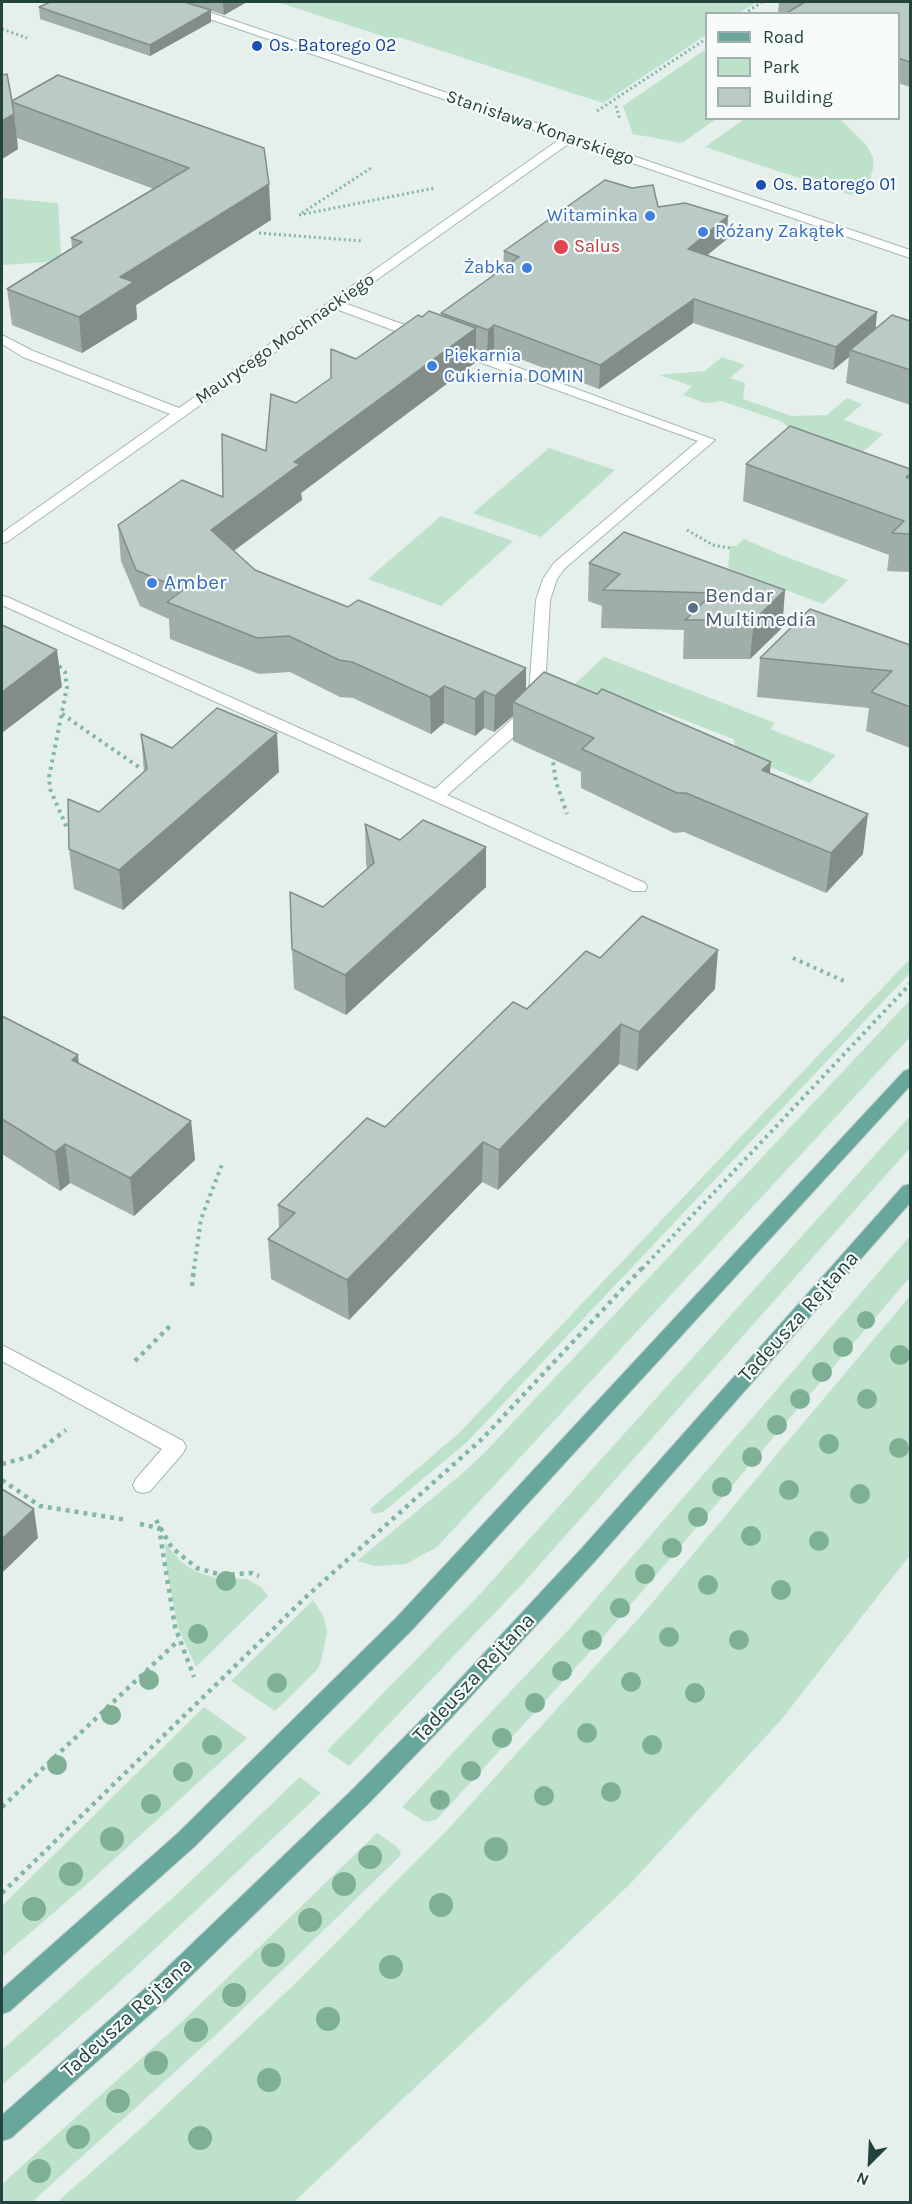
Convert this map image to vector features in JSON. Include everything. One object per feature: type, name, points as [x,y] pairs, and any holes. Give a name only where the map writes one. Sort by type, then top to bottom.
[{"type":"main road","points":[[2,2003],[186,1840],[404,1624],[910,1075]]},
{"type":"main road","name":"Tadeusza Rejtana","points":[[2,2130],[157,1993],[360,1797],[444,1711],[611,1529],[910,1191]]},
{"type":"street","name":"Stanisława Konarskiego","points":[[170,2],[910,254]]},
{"type":"street","name":"Maurycego Mochnackiego","points":[[2,540],[569,138]]},
{"type":"street","points":[[334,304],[708,440],[559,566],[550,579],[543,600],[536,706],[530,714],[436,796]]},
{"type":"street","points":[[5,345],[180,413]]},
{"type":"street","points":[[2,600],[639,887]]},
{"type":"street","points":[[2,1352],[176,1447],[144,1485]]},
{"type":"path","points":[[747,12],[762,2]]},
{"type":"path","points":[[2,29],[27,38]]},
{"type":"path","points":[[588,117],[705,40]]},
{"type":"path","points":[[371,168],[299,215],[436,188]]},
{"type":"path","points":[[259,233],[373,242]]},
{"type":"path","points":[[687,530],[713,545],[730,548]]},
{"type":"path","points":[[53,661],[62,668],[67,679],[49,777],[50,789],[67,828]]},
{"type":"path","points":[[62,714],[140,768]]},
{"type":"path","points":[[530,714],[553,733],[557,740],[554,770],[567,815]]},
{"type":"path","points":[[793,958],[844,981]]},
{"type":"path","points":[[2,1893],[314,1589],[447,1473],[483,1438],[910,984]]},
{"type":"path","points":[[192,1286],[194,1251],[201,1219],[223,1162]]},
{"type":"path","points":[[135,1361],[173,1323]]},
{"type":"path","points":[[2,1464],[32,1456],[71,1425]]},
{"type":"path","points":[[2,1480],[40,1506],[110,1517],[159,1528],[183,1559],[197,1568],[222,1575],[252,1573],[259,1576]]},
{"type":"path","points":[[144,1485],[159,1528],[179,1640],[195,1677]]},
{"type":"path","points":[[2,1807],[179,1640]]},
{"type":"green space","points":[[277,2],[757,2],[741,12],[705,12],[705,36],[603,103],[399,37],[395,40]]},
{"type":"green space","points":[[705,50],[705,120],[715,120],[682,143],[633,134],[623,106]]},
{"type":"green space","points":[[743,120],[841,120],[867,146],[873,158],[873,169],[869,181],[851,195],[705,147]]},
{"type":"green space","points":[[2,198],[58,203],[61,255],[47,262],[2,265]]},
{"type":"green space","points":[[722,357],[745,365],[730,378],[745,383],[743,399],[792,416],[827,415],[847,398],[862,404],[844,420],[883,434],[856,458],[796,437],[783,422],[721,401],[705,403],[683,395],[692,386],[659,375],[705,371]]},
{"type":"green space","points":[[549,448],[615,470],[541,537],[473,513]]},
{"type":"green space","points":[[441,516],[513,541],[441,606],[368,579]]},
{"type":"green space","points":[[744,539],[848,580],[823,604],[728,568],[730,546],[736,546]]},
{"type":"green space","points":[[604,657],[775,723],[770,729],[836,755],[810,783],[739,755],[733,739],[659,710],[643,725],[564,694]]},
{"type":"green space","points":[[910,959],[910,973],[466,1443],[383,1512],[373,1514],[370,1509],[458,1434]]},
{"type":"green space","points":[[910,1000],[910,1037],[437,1547],[406,1564],[375,1566],[357,1561],[487,1450]]},
{"type":"green space","points":[[910,1116],[910,1148],[526,1580],[349,1766],[327,1751],[480,1594]]},
{"type":"green space","points":[[910,1236],[910,1277],[598,1643],[437,1819],[424,1821],[402,1807],[572,1626]]},
{"type":"green space","points":[[910,1296],[910,1555],[781,1720],[629,1885],[294,2202],[57,2202],[145,2125],[301,1978],[451,1826],[647,1609]]},
{"type":"green space","points":[[165,1543],[181,1562],[197,1572],[216,1578],[247,1579],[261,1587],[268,1596],[196,1667],[178,1628],[167,1571]]},
{"type":"green space","points":[[313,1600],[324,1617],[327,1633],[321,1661],[317,1670],[275,1711],[231,1681]]},
{"type":"green space","points":[[204,1707],[247,1738],[88,1883],[2,1957],[2,1906]]},
{"type":"green space","points":[[300,1777],[321,1793],[111,1990],[2,2085],[2,2050],[177,1894]]},
{"type":"green space","points":[[377,1833],[396,1846],[401,1853],[399,1857],[222,2029],[32,2202],[2,2202],[2,2184],[187,2017]]},
{"type":"building","points":[[50,2],[184,2],[211,10],[150,45],[39,7]]},
{"type":"building","points":[[805,2],[910,2],[910,62],[900,59],[900,12],[788,12]]},
{"type":"building","points":[[7,74],[12,101],[58,75],[264,148],[269,184],[120,277],[134,282],[79,317],[7,289],[82,242],[71,238],[189,168],[12,102],[14,114],[2,121],[2,75]]},
{"type":"building","points":[[605,180],[632,188],[653,185],[658,207],[685,203],[728,216],[688,249],[877,312],[836,347],[694,299],[600,365],[494,325],[488,330],[441,313],[519,257],[504,251]]},
{"type":"building","points":[[429,311],[476,328],[294,462],[300,464],[211,530],[255,570],[348,607],[358,600],[526,668],[495,696],[484,691],[475,699],[444,686],[430,697],[352,662],[339,660],[289,636],[257,638],[167,602],[183,590],[136,570],[118,525],[182,480],[223,497],[222,434],[266,451],[271,394],[296,403],[331,378],[331,349],[356,359],[418,315],[422,317]]},
{"type":"building","points":[[892,315],[910,321],[910,370],[850,350]]},
{"type":"building","points":[[790,426],[910,469],[910,474],[906,477],[910,479],[910,534],[892,533],[904,521],[746,464]]},
{"type":"building","points":[[624,532],[785,590],[754,620],[685,620],[713,593],[603,590],[620,574],[589,563]]},
{"type":"building","points":[[810,609],[910,645],[910,707],[871,692],[892,671],[760,658]]},
{"type":"building","points":[[2,625],[57,650],[2,692]]},
{"type":"building","points":[[544,672],[597,694],[602,689],[771,762],[762,770],[868,814],[831,853],[686,793],[677,793],[582,749],[594,738],[513,702]]},
{"type":"building","points":[[217,708],[277,733],[119,870],[69,849],[68,799],[99,812],[147,769],[141,734],[172,748]]},
{"type":"building","points":[[423,820],[486,847],[345,975],[292,949],[290,892],[323,907],[374,863],[365,824],[400,840]]},
{"type":"building","points":[[642,916],[718,950],[639,1032],[621,1024],[499,1150],[483,1142],[347,1280],[268,1239],[295,1213],[278,1205],[367,1118],[385,1127],[513,1002],[527,1009],[586,951],[600,958]]},
{"type":"building","points":[[2,1016],[78,1055],[72,1060],[191,1121],[130,1178],[65,1144],[55,1152],[2,1119]]},
{"type":"building","points":[[2,1489],[34,1509],[2,1539]]},
{"type":"place","name":"Os. Batorego 02","points":[[257,46]]},
{"type":"place","name":"Os. Batorego 01","points":[[761,185]]},
{"type":"place","name":"Witaminka","points":[[650,216]]},
{"type":"place","name":"Różany Zakątek","points":[[703,232]]},
{"type":"place","name":"Salus","points":[[561,247]]},
{"type":"place","name":"Żabka","points":[[527,268]]},
{"type":"place","name":"Piekarnia Cukiernia DOMIN","points":[[432,366]]},
{"type":"place","name":"Amber","points":[[152,583]]},
{"type":"place","name":"Bendar Multimedia","points":[[693,608]]}]
